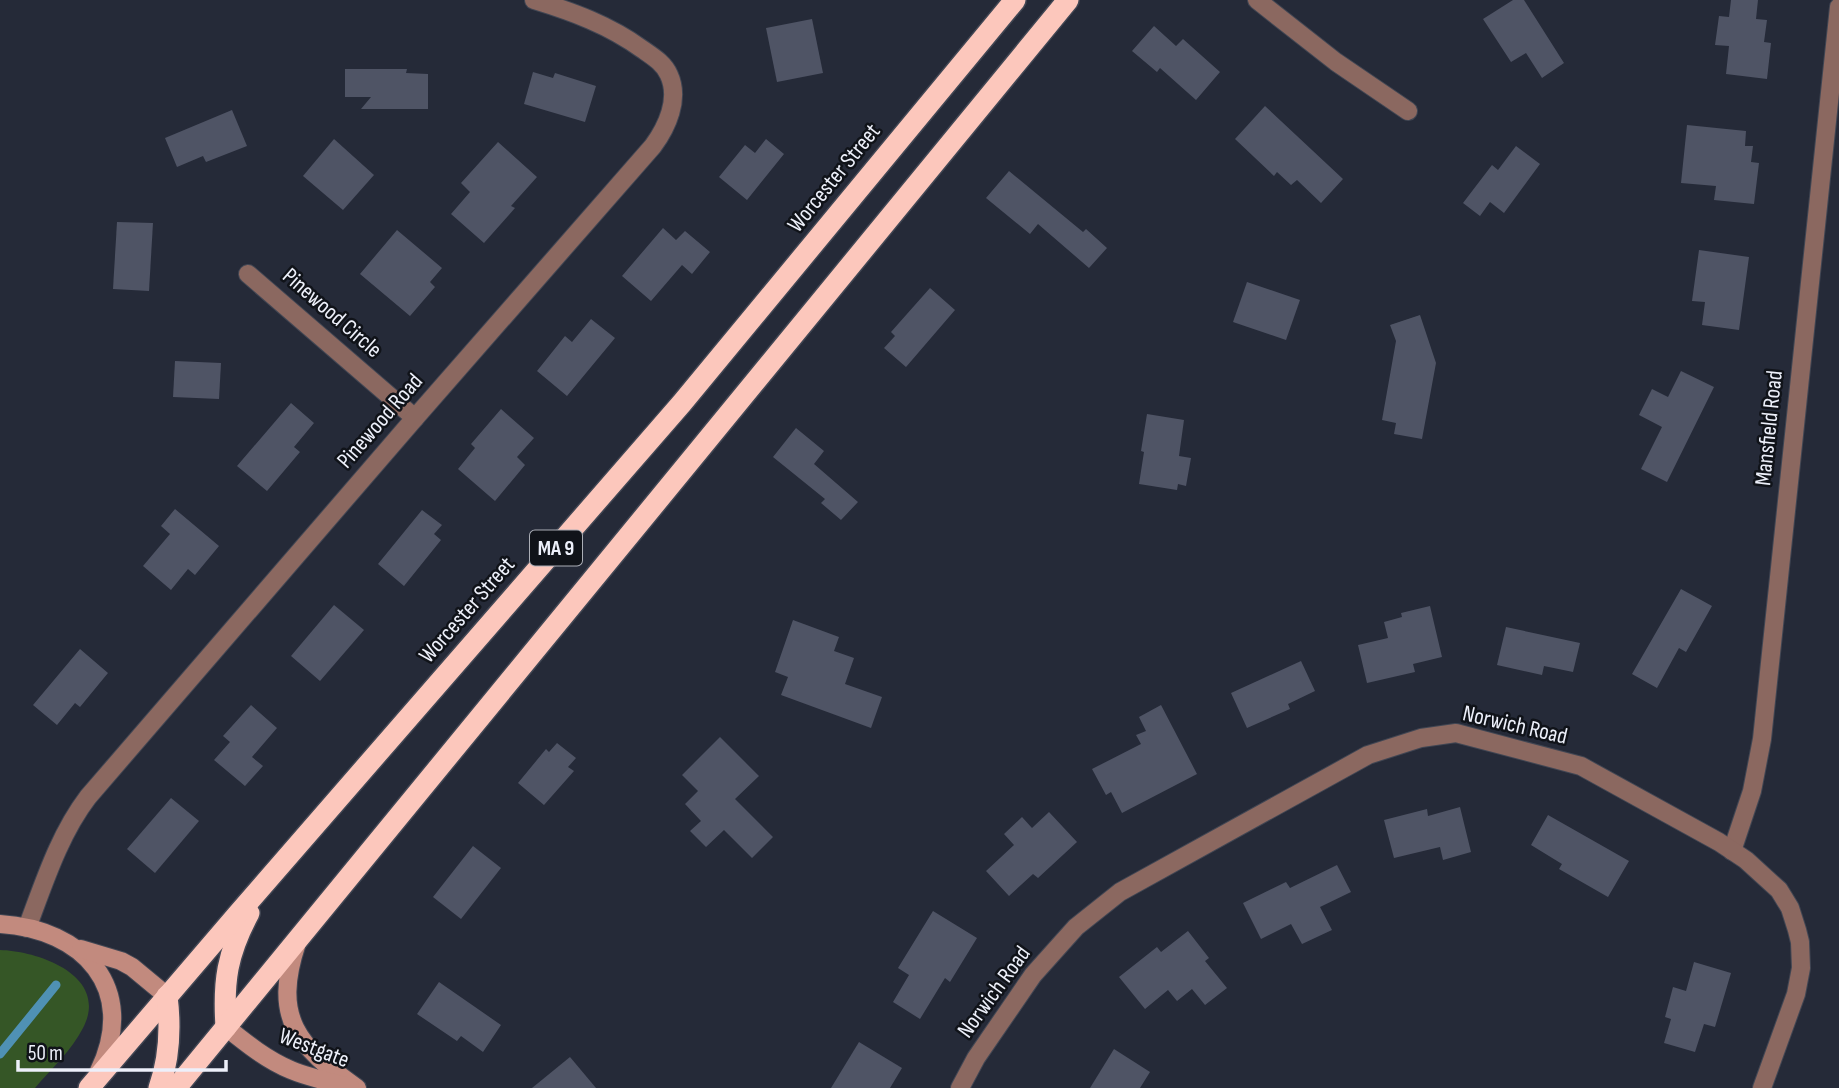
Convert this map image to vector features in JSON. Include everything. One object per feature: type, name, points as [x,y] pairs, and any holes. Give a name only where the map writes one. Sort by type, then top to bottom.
[{"type":"highway","name":"Worcester Street","points":[[90,1086],[682,403],[1015,0]]},
{"type":"highway","name":"MA 9","points":[[176,1088],[1068,0]]},
{"type":"highway","points":[[226,1027],[225,987],[230,956],[246,919],[271,875]]},
{"type":"highway","points":[[159,1088],[169,1051],[170,1016],[167,996]]},
{"type":"street","name":"Pinewood Road","points":[[27,928],[55,856],[81,807],[660,136],[672,106],[672,84],[658,60],[619,33],[570,5],[534,0]]},
{"type":"street","points":[[1257,0],[1336,62],[1408,111]]},
{"type":"street","name":"Mansfield Road","points":[[1732,851],[1752,791],[1762,739],[1839,7]]},
{"type":"street","name":"Pinewood Circle","points":[[248,274],[415,418]]},
{"type":"street","name":"Norwich Road","points":[[960,1088],[976,1059],[1033,975],[1076,927],[1120,892],[1368,755],[1421,738],[1456,733],[1581,766],[1692,826],[1732,851],[1779,890],[1790,908],[1800,942],[1800,980],[1762,1088]]},
{"type":"street","points":[[0,924],[27,928],[51,936],[86,957],[99,971],[107,986],[111,1026],[107,1050],[90,1086]]},
{"type":"street","name":"Westgate","points":[[299,937],[288,979],[287,1004],[292,1021],[302,1040],[355,1088]]},
{"type":"street","points":[[71,947],[109,957],[132,967],[167,996]]},
{"type":"street","name":"Westgate","points":[[226,1027],[255,1050],[280,1065],[355,1088]]},
{"type":"green space","points":[[0,950],[51,961],[79,981],[87,994],[89,1010],[83,1028],[67,1052],[35,1088],[0,1088]]},
{"type":"building","points":[[1513,0],[1524,0],[1564,63],[1542,78],[1526,53],[1511,62],[1483,19]]},
{"type":"building","points":[[1731,0],[1758,0],[1756,19],[1767,20],[1764,42],[1771,43],[1767,79],[1726,74],[1729,46],[1715,45],[1719,16],[1729,17]]},
{"type":"building","points":[[812,19],[823,73],[777,82],[766,28]]},
{"type":"building","points":[[1154,26],[1176,46],[1183,39],[1220,72],[1196,100],[1160,68],[1157,72],[1132,51]]},
{"type":"building","points":[[345,69],[407,69],[406,73],[428,74],[428,109],[361,109],[371,97],[345,97]]},
{"type":"building","points":[[533,72],[553,78],[555,73],[596,86],[585,122],[524,104]]},
{"type":"building","points":[[1265,106],[1343,179],[1321,203],[1297,180],[1291,185],[1277,172],[1274,176],[1235,139]]},
{"type":"building","points":[[232,110],[247,146],[206,162],[203,156],[177,167],[165,138]]},
{"type":"building","points":[[1687,125],[1746,131],[1745,146],[1753,146],[1751,162],[1759,163],[1754,204],[1714,200],[1716,186],[1681,183]]},
{"type":"building","points":[[334,139],[374,175],[343,210],[303,176]]},
{"type":"building","points":[[766,139],[784,154],[747,200],[719,177],[745,145],[755,153]]},
{"type":"building","points":[[498,142],[537,177],[511,206],[515,208],[484,243],[451,214],[470,192],[461,183]]},
{"type":"building","points":[[1516,146],[1540,164],[1504,213],[1490,202],[1480,216],[1463,203],[1492,165],[1498,170]]},
{"type":"building","points":[[1009,171],[1083,232],[1086,229],[1107,248],[1089,268],[1038,224],[1030,234],[986,198]]},
{"type":"building","points":[[117,222],[153,223],[149,291],[113,289]]},
{"type":"building","points":[[663,228],[676,240],[685,231],[710,252],[692,274],[682,265],[651,301],[622,276]]},
{"type":"building","points":[[397,230],[442,268],[430,282],[435,287],[410,316],[360,274]]},
{"type":"building","points":[[1699,250],[1749,257],[1739,330],[1702,325],[1705,302],[1692,301]]},
{"type":"building","points":[[1247,282],[1300,300],[1286,340],[1233,322]]},
{"type":"building","points":[[930,288],[955,310],[906,367],[884,348],[895,336],[891,332]]},
{"type":"building","points":[[1420,315],[1436,363],[1422,439],[1394,434],[1396,423],[1382,420],[1396,341],[1390,325]]},
{"type":"building","points":[[591,319],[615,338],[567,396],[537,371],[565,336],[572,342]]},
{"type":"building","points":[[175,361],[221,363],[219,399],[173,397]]},
{"type":"building","points":[[1681,371],[1714,387],[1667,482],[1641,469],[1662,427],[1639,415],[1652,389],[1668,397]]},
{"type":"building","points":[[291,403],[314,423],[294,447],[300,452],[267,491],[237,466]]},
{"type":"building","points":[[501,409],[534,438],[517,457],[525,465],[495,501],[458,469],[475,448],[471,444]]},
{"type":"building","points":[[1147,414],[1184,420],[1179,456],[1191,458],[1186,486],[1178,484],[1177,490],[1139,484]]},
{"type":"building","points":[[796,428],[824,451],[814,464],[858,502],[841,520],[821,503],[825,499],[773,457]]},
{"type":"building","points":[[175,509],[219,546],[195,575],[188,569],[171,590],[143,566],[170,534],[161,526]]},
{"type":"building","points":[[422,510],[442,525],[434,534],[441,540],[404,586],[378,564]]},
{"type":"building","points":[[1681,589],[1712,606],[1686,652],[1679,648],[1657,688],[1632,674]]},
{"type":"building","points":[[334,605],[364,630],[320,681],[291,656]]},
{"type":"building","points":[[1430,606],[1442,657],[1413,664],[1415,672],[1367,683],[1358,645],[1388,638],[1384,622],[1402,617],[1401,613]]},
{"type":"building","points":[[793,620],[839,637],[834,651],[854,658],[845,684],[882,697],[871,728],[781,695],[788,677],[775,672]]},
{"type":"building","points":[[1506,627],[1580,643],[1573,672],[1544,666],[1542,675],[1497,665]]},
{"type":"building","points":[[80,649],[108,673],[80,707],[75,703],[57,725],[33,705]]},
{"type":"building","points":[[1301,661],[1315,691],[1288,704],[1290,709],[1247,728],[1231,693]]},
{"type":"building","points":[[251,705],[277,728],[252,757],[263,766],[245,786],[214,760],[230,742],[223,736]]},
{"type":"building","points":[[1161,705],[1197,774],[1122,813],[1111,792],[1106,795],[1092,769],[1141,744],[1136,735],[1146,731],[1139,717]]},
{"type":"building","points":[[720,737],[759,776],[735,799],[773,837],[752,858],[724,830],[706,847],[690,831],[701,821],[685,804],[698,791],[682,775]]},
{"type":"building","points":[[557,743],[576,758],[568,767],[574,771],[544,805],[518,783],[546,749],[549,752]]},
{"type":"building","points":[[171,798],[199,821],[155,873],[127,849]]},
{"type":"building","points":[[1460,807],[1471,852],[1443,860],[1440,847],[1394,858],[1384,820],[1427,809],[1428,816]]},
{"type":"building","points":[[1049,812],[1077,842],[1038,878],[1033,874],[1009,896],[986,871],[1014,845],[1004,834],[1022,817],[1032,828]]},
{"type":"building","points":[[1548,815],[1629,861],[1608,897],[1559,869],[1562,864],[1531,845]]},
{"type":"building","points":[[473,846],[501,868],[461,919],[433,897]]},
{"type":"building","points":[[1337,865],[1351,892],[1320,907],[1332,930],[1302,944],[1291,924],[1261,939],[1243,903],[1286,882],[1290,888]]},
{"type":"building","points":[[933,911],[977,938],[950,982],[945,978],[920,1019],[893,1002],[909,975],[898,968]]},
{"type":"building","points":[[1188,931],[1209,958],[1205,961],[1227,988],[1205,1005],[1192,989],[1177,1001],[1168,990],[1145,1009],[1119,977],[1157,947],[1161,952]]},
{"type":"building","points":[[1694,962],[1731,973],[1715,1027],[1704,1024],[1695,1052],[1664,1043],[1671,1019],[1665,1017],[1673,987],[1686,991]]},
{"type":"building","points":[[439,982],[501,1025],[483,1052],[461,1036],[457,1041],[417,1014]]},
{"type":"building","points":[[859,1042],[902,1068],[890,1088],[831,1088]]},
{"type":"building","points":[[1114,1049],[1150,1072],[1140,1088],[1090,1088]]},
{"type":"building","points":[[570,1057],[596,1088],[532,1088]]},
{"type":"waterway","points":[[0,1054],[56,985]]}]
